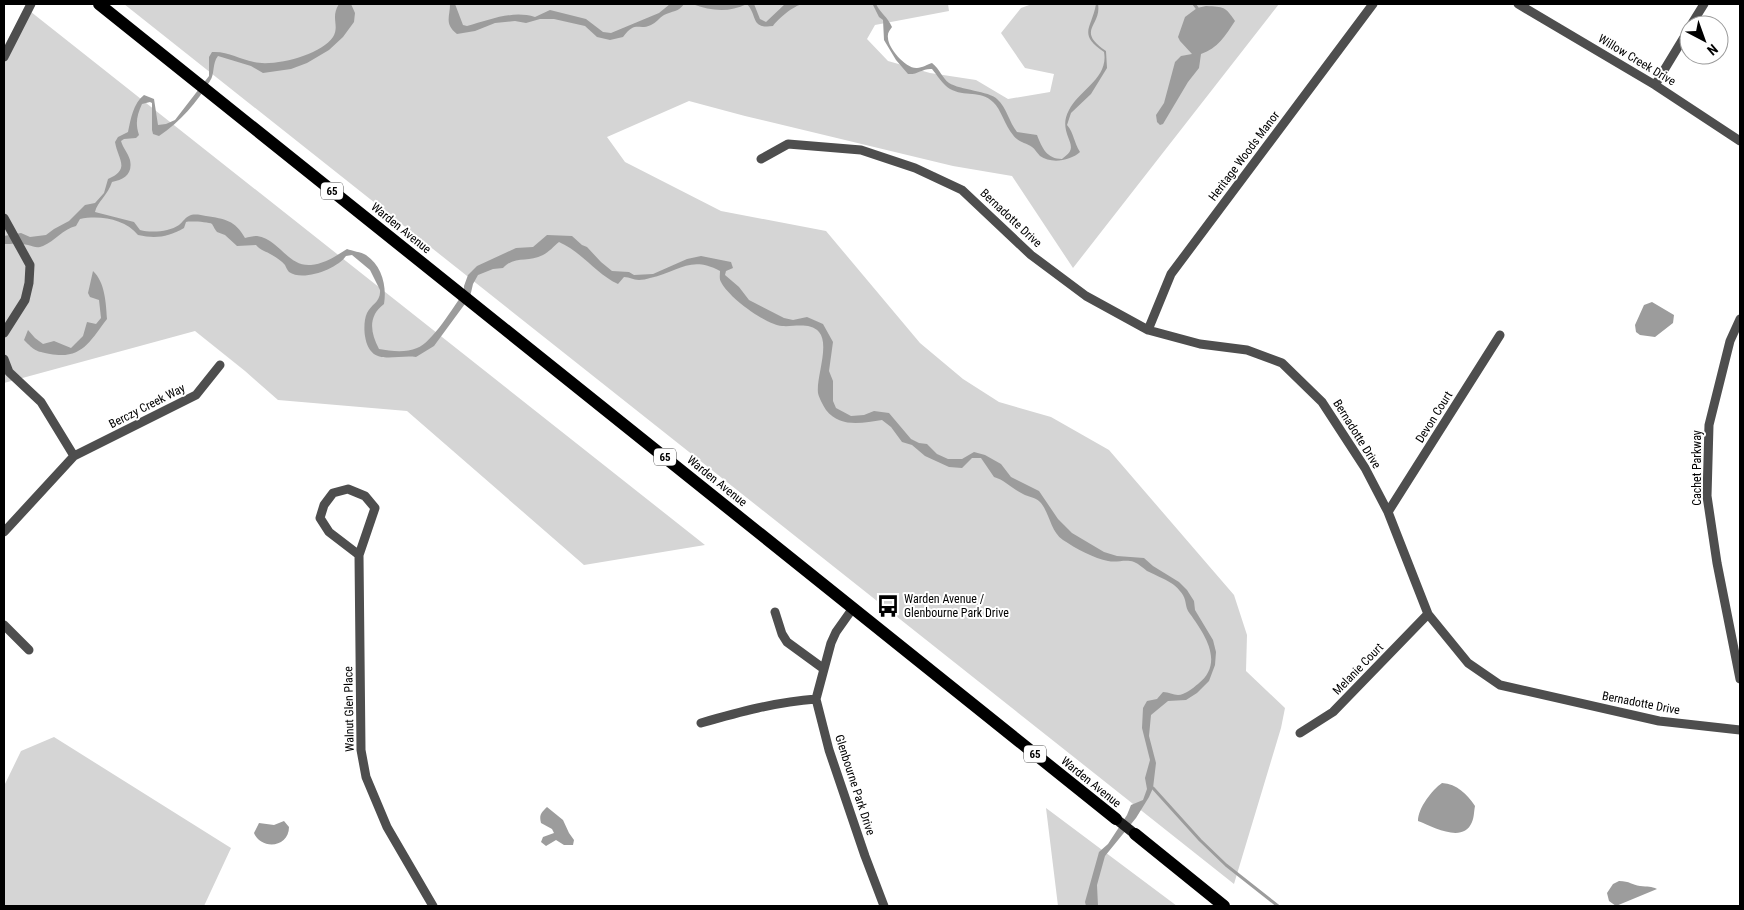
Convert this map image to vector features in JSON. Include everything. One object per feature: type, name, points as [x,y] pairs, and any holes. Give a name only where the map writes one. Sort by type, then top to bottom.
[{"type":"main road","name":"Warden Avenue","points":[[99,4],[1224,906]]},
{"type":"street","points":[[4,57],[31,4]]},
{"type":"street","name":"Heritage Woods Manor","points":[[1148,330],[1171,274],[1373,4]]},
{"type":"street","name":"Willow Creek Drive","points":[[1518,4],[1655,85],[1740,141]]},
{"type":"street","points":[[1697,15],[1704,4]]},
{"type":"street","points":[[1655,85],[1679,45]]},
{"type":"street","name":"Bernadotte Drive","points":[[760,159],[788,144],[862,150],[915,168],[962,190],[1039,261],[1086,296],[1148,330],[1200,344],[1247,350],[1282,363],[1322,402],[1365,468],[1388,512],[1428,614],[1468,662],[1500,685],[1659,721],[1740,730]]},
{"type":"street","points":[[4,218],[30,265],[29,283],[24,300],[4,333]]},
{"type":"street","name":"Cachet Parkway","points":[[1740,319],[1730,341],[1709,425],[1707,496],[1717,563],[1740,679]]},
{"type":"street","name":"Devon Court","points":[[1388,512],[1500,335]]},
{"type":"street","points":[[4,359],[9,372],[41,402],[74,456],[4,532]]},
{"type":"street","name":"Berczy Creek Way","points":[[74,456],[196,395],[220,365]]},
{"type":"street","name":"Walnut Glen Place","points":[[359,555],[329,532],[320,518],[324,505],[333,493],[348,488],[365,496],[375,508],[359,555],[361,750],[366,778],[387,827],[433,906]]},
{"type":"street","points":[[701,723],[759,706],[816,699],[836,632],[853,608]]},
{"type":"street","points":[[775,612],[782,634],[787,642],[824,669]]},
{"type":"street","name":"Melanie Court","points":[[1300,733],[1333,712],[1428,614]]},
{"type":"street","points":[[4,625],[29,650]]},
{"type":"street","name":"Glenbourne Park Drive","points":[[816,699],[830,750],[865,856],[884,906]]},
{"type":"shaded area","points":[[124,4],[948,4],[949,11],[875,25],[867,39],[888,61],[930,73],[976,80],[1008,99],[1050,92],[1054,74],[1025,68],[1001,33],[1021,8],[1032,4],[1279,4],[1073,268],[1012,176],[953,166],[689,101],[607,137],[625,162],[721,211],[826,231],[920,343],[963,379],[999,402],[1051,417],[1109,450],[1234,595],[1247,635],[1246,671],[1285,708],[1281,728],[1234,884]]},
{"type":"shaded area","points":[[339,4],[351,4],[355,13],[354,22],[343,37],[329,50],[307,63],[291,69],[263,73],[251,66],[218,56],[212,78],[200,96],[181,118],[159,136],[153,134],[152,130],[152,103],[142,104],[137,119],[139,135],[136,138],[121,141],[130,160],[129,173],[124,178],[112,182],[95,212],[134,222],[140,230],[149,231],[160,231],[175,227],[191,215],[219,218],[229,221],[237,227],[245,238],[257,236],[265,238],[296,262],[303,264],[321,263],[347,249],[364,254],[376,265],[384,283],[384,304],[375,314],[372,330],[379,349],[384,350],[408,351],[423,345],[449,315],[464,292],[468,275],[477,266],[516,248],[533,247],[547,235],[572,236],[587,247],[612,271],[629,272],[634,275],[653,274],[687,259],[701,256],[731,262],[733,268],[726,271],[725,275],[739,287],[749,300],[784,318],[793,320],[807,317],[823,324],[833,342],[829,371],[833,381],[833,401],[836,408],[851,416],[864,415],[874,411],[889,413],[911,439],[927,444],[937,454],[948,459],[962,459],[974,452],[985,455],[1001,464],[1011,477],[1039,491],[1058,519],[1072,533],[1104,552],[1117,556],[1144,558],[1153,566],[1179,582],[1194,601],[1195,610],[1213,640],[1216,652],[1215,665],[1209,681],[1197,693],[1186,700],[1168,701],[1151,715],[1149,736],[1156,763],[1153,788],[1136,818],[1105,856],[1097,885],[1098,906],[1086,906],[1085,902],[1099,852],[1108,844],[1127,815],[1131,805],[1143,800],[1147,789],[1145,778],[1150,760],[1142,728],[1143,708],[1147,701],[1157,699],[1163,692],[1178,695],[1189,691],[1206,675],[1210,666],[1209,647],[1200,628],[1186,607],[1183,595],[1173,584],[1147,571],[1136,563],[1131,561],[1103,560],[1085,553],[1063,540],[1055,532],[1040,502],[994,477],[981,458],[972,458],[962,468],[949,467],[925,456],[912,445],[902,442],[891,427],[882,420],[852,423],[838,420],[832,416],[826,410],[818,393],[823,353],[822,338],[819,332],[807,326],[782,326],[766,321],[739,302],[725,288],[720,281],[720,271],[710,266],[692,265],[644,279],[637,280],[624,277],[618,284],[603,275],[575,251],[559,242],[543,255],[532,259],[517,260],[503,268],[493,269],[478,275],[473,284],[470,297],[434,346],[416,357],[384,357],[372,352],[368,346],[364,331],[366,315],[379,297],[380,290],[370,270],[352,255],[346,256],[342,261],[319,273],[303,276],[295,275],[289,272],[279,260],[256,245],[237,246],[225,235],[217,232],[210,223],[186,222],[184,228],[173,233],[151,237],[138,235],[126,225],[104,218],[80,219],[76,226],[41,247],[4,244],[4,236],[21,233],[30,237],[46,235],[69,221],[85,205],[95,203],[104,193],[108,179],[119,172],[121,168],[115,142],[118,137],[128,132],[135,107],[144,95],[154,99],[158,125],[175,120],[209,76],[209,57],[212,52],[263,63],[285,61],[308,54],[327,43],[333,37],[336,29],[335,13]]},
{"type":"shaded area","points":[[450,4],[455,4],[463,25],[467,26],[509,15],[535,17],[550,10],[586,19],[603,32],[611,33],[659,13],[670,4],[684,4],[680,9],[664,15],[647,27],[634,27],[623,37],[610,40],[597,37],[585,26],[554,19],[540,19],[526,23],[515,21],[495,23],[475,31],[457,34],[449,24]]},
{"type":"shaded area","points":[[692,4],[747,4],[733,9],[720,10]]},
{"type":"shaded area","points":[[747,4],[754,4],[760,19],[766,22],[785,4],[803,4],[786,13],[773,26],[761,26],[756,21]]},
{"type":"shaded area","points":[[870,4],[876,4],[890,23],[892,27],[888,35],[889,42],[894,52],[903,62],[917,68],[932,63],[949,83],[993,96],[1003,107],[1017,132],[1037,135],[1043,148],[1049,155],[1062,159],[1069,153],[1071,147],[1065,124],[1069,110],[1098,77],[1104,61],[1104,52],[1091,40],[1088,30],[1096,4],[1098,4],[1097,18],[1091,33],[1092,38],[1097,44],[1106,51],[1107,68],[1091,94],[1071,113],[1067,125],[1080,152],[1071,158],[1055,161],[1044,158],[1032,147],[1015,137],[996,105],[988,98],[950,89],[932,69],[908,74],[896,60],[884,40],[883,20],[879,17],[873,5]]},
{"type":"shaded area","points":[[1206,6],[1224,8],[1235,21],[1217,45],[1201,54],[1199,68],[1188,82],[1163,124],[1160,125],[1157,122],[1156,115],[1164,103],[1175,62],[1181,56],[1192,54],[1178,37],[1185,17],[1197,8]]},
{"type":"shaded area","points":[[26,8],[705,545],[584,565],[407,411],[278,400],[195,331],[4,383],[4,46]]},
{"type":"shaded area","points":[[93,271],[102,287],[107,319],[95,335],[84,347],[70,354],[50,354],[33,348],[24,340],[28,330],[43,344],[54,341],[71,348],[83,336],[87,322],[96,324],[101,318],[99,300],[90,297],[88,293]]},
{"type":"shaded area","points":[[1652,302],[1674,315],[1673,323],[1655,337],[1640,335],[1636,332],[1635,325],[1644,305]]},
{"type":"shaded area","points":[[54,737],[231,848],[204,906],[4,906],[4,786],[21,751]]},
{"type":"shaded area","points":[[1442,783],[1452,785],[1461,790],[1475,806],[1472,822],[1468,829],[1462,832],[1455,833],[1440,830],[1418,821],[1420,811],[1426,800]]},
{"type":"shaded area","points":[[547,807],[563,820],[574,840],[573,845],[564,845],[556,840],[546,846],[541,842],[543,837],[554,833],[552,829],[541,823],[541,814]]},
{"type":"shaded area","points":[[1046,808],[1177,906],[1058,906]]},
{"type":"shaded area","points":[[284,821],[289,827],[288,834],[280,843],[268,844],[262,842],[254,833],[259,823],[274,825]]},
{"type":"shaded area","points":[[1619,881],[1657,889],[1616,906],[1609,901],[1607,893],[1613,884]]},
{"type":"waterway","points":[[1194,4],[1197,8]]},
{"type":"waterway","points":[[1153,788],[1200,840],[1226,865],[1278,906]]},
{"type":"place","name":"Warden Avenue / Glenbourne Park Drive","points":[[888,606]]}]
